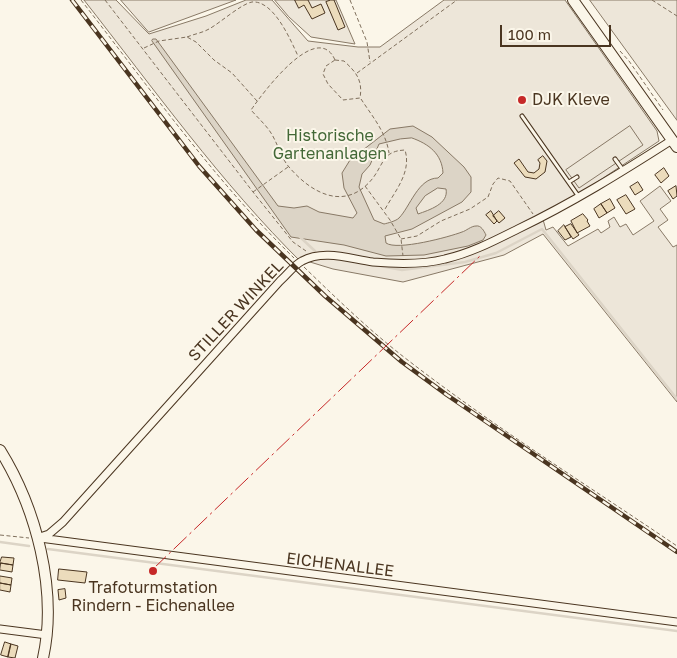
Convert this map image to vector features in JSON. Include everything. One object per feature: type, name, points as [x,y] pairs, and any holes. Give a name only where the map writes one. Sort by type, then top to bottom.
[{"type":"main road","points":[[573,0],[674,143]]},
{"type":"main road","points":[[0,450],[33,522],[47,582],[47,635],[43,658]]},
{"type":"street","name":"STILLER WINKEL","points":[[37,538],[48,534],[63,522],[299,263],[314,256],[326,255],[372,262],[402,264],[444,260],[487,245],[538,220],[623,170],[674,143]]},
{"type":"street","name":"EICHENALLEE","points":[[37,538],[677,622]]},
{"type":"street","points":[[0,629],[47,635]]},
{"type":"lane","points":[[522,116],[580,197]]},
{"type":"lane","points":[[615,159],[623,170]]},
{"type":"lane","points":[[569,182],[577,177]]},
{"type":"path","points":[[80,0],[182,130],[266,230],[362,322],[444,388],[677,546]]},
{"type":"path","points":[[105,0],[293,242],[307,252]]},
{"type":"path","points":[[350,0],[367,42],[370,63]]},
{"type":"path","points":[[357,73],[457,0]]},
{"type":"path","points":[[652,0],[677,16]]},
{"type":"path","points":[[143,48],[159,41],[187,37],[207,30],[253,2],[266,6],[278,19],[298,57]]},
{"type":"path","points":[[187,37],[196,42],[214,60],[232,73],[257,101]]},
{"type":"path","points":[[335,60],[332,54],[325,49],[313,49],[298,57],[285,68],[251,110],[271,133],[288,167],[320,194],[345,197],[365,186],[373,178],[389,153],[395,150],[405,150],[407,158],[406,167],[399,187],[384,211]]},
{"type":"path","points":[[360,98],[344,100],[328,84],[323,74],[326,66],[335,60],[344,61],[357,73],[361,90],[360,98],[381,131],[388,145],[389,153]]},
{"type":"path","points":[[253,192],[288,167]]},
{"type":"path","points":[[401,239],[417,236],[441,221],[470,209],[488,197],[493,184],[498,178],[510,181],[538,220]]},
{"type":"path","points":[[365,186],[384,211],[401,239],[403,243],[403,258]]},
{"type":"path","points":[[0,535],[37,538]]},
{"type":"green space","name":"Historische Gartenanlagen","points":[[84,0],[116,0],[149,34],[206,16],[246,0],[272,0],[308,41],[358,47],[380,47],[444,0],[565,0],[657,131],[659,141],[542,216],[546,230],[553,227],[568,246],[598,229],[601,233],[610,227],[608,221],[614,217],[620,227],[626,224],[633,235],[654,221],[640,201],[660,186],[671,201],[660,209],[668,220],[658,227],[673,247],[677,245],[677,402],[543,234],[504,255],[403,282],[333,269],[310,262],[302,263],[216,168]]},
{"type":"green space","points":[[121,0],[236,0],[149,32]]},
{"type":"green space","points":[[275,0],[336,0],[355,44],[311,37],[289,17]]},
{"type":"green space","points":[[590,0],[677,0],[677,120]]},
{"type":"shaded area","points":[[156,39],[278,206],[294,208],[307,206],[319,212],[353,218],[357,213],[344,188],[342,173],[350,160],[390,129],[413,126],[432,137],[464,167],[471,177],[471,192],[462,202],[412,229],[385,236],[386,243],[401,245],[435,240],[476,226],[481,227],[486,235],[483,240],[468,246],[424,255],[386,256],[344,245],[291,237],[152,41]],"holes":[[[412,138],[424,143],[434,151],[440,160],[443,173],[438,178],[431,179],[420,188],[399,218],[384,224],[374,220],[359,187],[362,174],[370,165],[379,144]],[[438,188],[446,189],[444,199],[437,206],[418,214],[416,208],[425,196]]]},
{"type":"shaded area","points":[[630,126],[643,145],[579,188],[566,170]]},
{"type":"building","points":[[295,0],[308,0],[312,8],[321,4],[325,13],[312,19],[304,5],[299,8]]},
{"type":"building","points":[[334,0],[345,27],[338,30],[326,2]]},
{"type":"building","points":[[543,156],[547,161],[545,172],[536,179],[525,177],[514,163],[519,159],[528,172],[534,173],[539,169],[540,163],[538,160]]},
{"type":"building","points":[[664,168],[669,176],[661,183],[655,175]]},
{"type":"building","points":[[638,182],[643,190],[635,195],[630,187]]},
{"type":"building","points":[[676,186],[677,196],[673,199],[668,191]]},
{"type":"building","points":[[626,195],[635,209],[626,214],[617,200]]},
{"type":"building","points":[[610,199],[615,208],[607,213],[601,204]]},
{"type":"building","points":[[601,204],[607,213],[599,218],[594,209]]},
{"type":"building","points":[[491,211],[497,221],[494,224],[486,215]]},
{"type":"building","points":[[499,211],[505,218],[499,223],[493,216]]},
{"type":"building","points":[[583,214],[590,226],[577,233],[571,221]]},
{"type":"building","points":[[571,224],[579,235],[573,239],[565,227]]},
{"type":"building","points":[[564,225],[571,237],[565,240],[558,231]]},
{"type":"building","points":[[2,557],[14,558],[13,565],[0,563]]},
{"type":"building","points":[[1,563],[13,565],[12,572],[0,570]]},
{"type":"building","points":[[59,569],[87,572],[85,583],[58,580]]},
{"type":"building","points":[[0,576],[12,578],[11,585],[0,583]]},
{"type":"building","points":[[0,583],[11,585],[10,592],[0,590]]},
{"type":"building","points":[[65,589],[66,598],[59,600],[58,590]]},
{"type":"building","points":[[5,642],[11,644],[8,657],[1,655]]},
{"type":"building","points":[[11,644],[18,646],[15,658],[8,657]]},
{"type":"waterway","points":[[375,265],[402,270],[465,262],[496,253],[542,229],[677,399]]},
{"type":"waterway","points":[[300,237],[315,251]]},
{"type":"waterway","points":[[0,542],[29,546]]},
{"type":"waterway","points":[[48,549],[677,631]]},
{"type":"railway","points":[[72,0],[199,166],[256,230],[325,296],[402,362],[447,395],[677,552]]},
{"type":"power","points":[[153,569],[481,255]]},
{"type":"place","name":"DJK Kleve","points":[[522,100]]},
{"type":"place","name":"Trafoturmstation Rindern - Eichenallee","points":[[153,571]]}]
